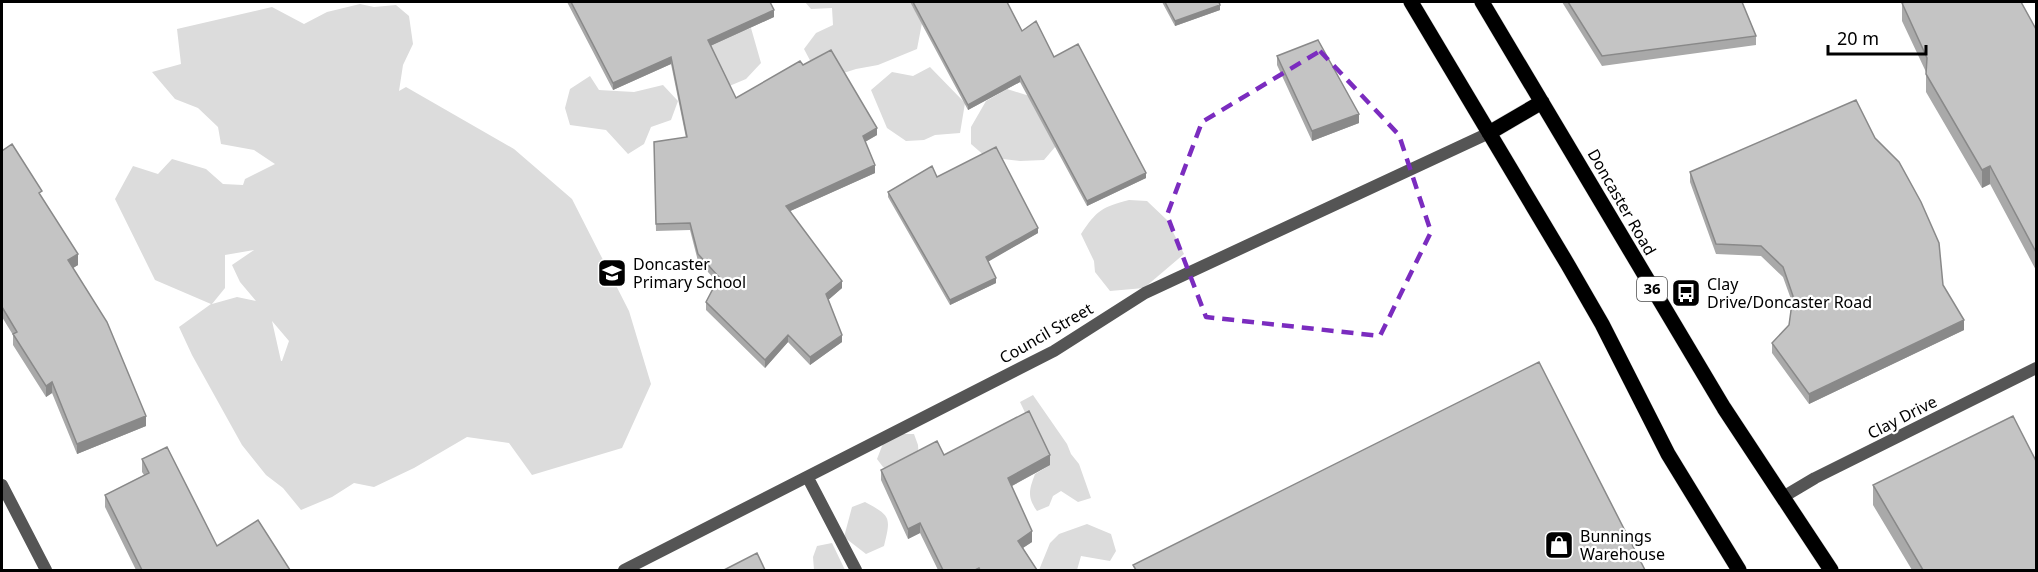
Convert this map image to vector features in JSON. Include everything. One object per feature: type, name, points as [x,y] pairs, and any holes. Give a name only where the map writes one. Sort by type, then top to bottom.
[{"type":"main road","points":[[1411,2],[1602,324],[1668,454],[1739,570]]},
{"type":"main road","name":"Doncaster Road","points":[[1482,2],[1663,308],[1831,570]]},
{"type":"main road","points":[[1489,133],[1542,102]]},
{"type":"street","name":"Council Street","points":[[624,570],[1054,351],[1145,293],[1489,133]]},
{"type":"street","name":"Clay Drive","points":[[1783,497],[1815,478],[2037,368]]},
{"type":"street","points":[[808,478],[856,570]]},
{"type":"street","points":[[2,485],[46,570]]},
{"type":"highlighted area","points":[[1320,51],[1399,135],[1431,232],[1380,336],[1206,317],[1167,215],[1202,122]]},
{"type":"shaded area","points":[[805,2],[910,2],[922,23],[917,49],[878,65],[828,78],[813,66],[804,49],[816,33],[833,25],[832,8],[811,9]]},
{"type":"shaded area","points":[[360,4],[374,7],[396,5],[409,16],[413,44],[403,65],[399,91],[406,87],[514,149],[572,199],[629,311],[651,384],[622,448],[532,475],[509,443],[467,437],[414,468],[374,487],[354,483],[332,497],[301,510],[283,488],[266,475],[242,445],[179,327],[211,304],[155,280],[115,199],[133,166],[158,174],[172,159],[206,169],[223,184],[243,185],[245,179],[275,164],[254,150],[221,144],[218,127],[198,108],[175,99],[152,72],[181,64],[177,29],[272,7],[304,24],[327,12]],"holes":[[[254,250],[232,265],[240,282],[256,301],[237,297],[212,304],[225,288],[225,255]],[[272,321],[289,341],[282,361],[281,361]]]},
{"type":"shaded area","points":[[751,28],[761,63],[746,79],[727,87],[703,44]]},
{"type":"shaded area","points":[[930,67],[965,103],[960,133],[906,141],[887,128],[871,90],[892,72],[913,76]]},
{"type":"shaded area","points":[[590,76],[599,90],[634,92],[663,85],[678,101],[671,120],[651,127],[644,144],[628,154],[606,130],[570,125],[565,108],[570,89]]},
{"type":"shaded area","points":[[1007,89],[1039,99],[1061,140],[1044,160],[1020,161],[986,157],[971,144],[971,127],[986,101]]},
{"type":"shaded area","points":[[1129,200],[1147,201],[1167,220],[1184,254],[1144,288],[1110,291],[1095,272],[1094,261],[1081,234],[1101,211]]},
{"type":"shaded area","points":[[1033,395],[1079,464],[1091,498],[1078,502],[1061,491],[1053,496],[1049,506],[1037,511],[1034,506],[1030,493],[1035,474],[1050,465],[1020,402]]},
{"type":"shaded area","points":[[894,434],[914,434],[918,445],[919,461],[894,474],[883,467],[877,459],[884,441]]},
{"type":"shaded area","points":[[865,502],[884,514],[888,523],[884,546],[866,554],[844,537],[852,507]]},
{"type":"shaded area","points":[[1087,524],[1111,534],[1116,551],[1110,561],[1081,556],[1077,570],[1039,570],[1050,543],[1059,534]]},
{"type":"shaded area","points":[[832,543],[845,570],[814,570],[813,557],[817,546]]},
{"type":"building","points":[[571,2],[770,2],[774,10],[708,40],[736,98],[800,61],[803,65],[831,50],[877,128],[863,136],[875,165],[786,206],[842,281],[826,294],[842,335],[810,357],[788,335],[765,360],[706,302],[719,277],[698,254],[690,223],[656,224],[654,142],[687,137],[671,57],[613,83]]},
{"type":"building","points":[[913,2],[1007,2],[1022,31],[1036,21],[1054,57],[1078,44],[1146,173],[1087,201],[1020,76],[968,105]]},
{"type":"building","points":[[1165,2],[1219,2],[1220,5],[1175,21]]},
{"type":"building","points":[[1568,2],[1742,2],[1756,36],[1602,56]]},
{"type":"building","points":[[2021,2],[2037,31],[2037,254],[1990,166],[1982,170],[1926,74],[1927,58],[1902,3]]},
{"type":"building","points":[[1318,40],[1359,114],[1312,131],[1277,56]]},
{"type":"building","points":[[1856,100],[1875,138],[1899,162],[1921,202],[1939,243],[1943,285],[1964,320],[1809,394],[1772,343],[1789,325],[1793,296],[1783,267],[1761,246],[1716,244],[1690,172]]},
{"type":"building","points":[[12,144],[42,191],[39,193],[78,254],[68,260],[107,322],[146,416],[77,444],[52,382],[46,386],[13,334],[17,332],[2,307],[2,151]]},
{"type":"building","points":[[996,147],[1038,228],[986,257],[996,278],[950,300],[888,192],[932,166],[937,177]]},
{"type":"building","points":[[1539,362],[1645,570],[1136,570],[1133,565]]},
{"type":"building","points":[[1029,411],[1050,455],[1008,478],[1032,531],[1018,541],[1037,570],[980,570],[979,568],[943,570],[920,523],[908,529],[881,470],[937,441],[944,455]]},
{"type":"building","points":[[2013,416],[2037,463],[2037,570],[1923,570],[1873,485]]},
{"type":"building","points":[[167,447],[217,546],[258,520],[290,570],[142,570],[105,495],[149,473],[142,459]]},
{"type":"building","points":[[757,553],[765,570],[724,570]]},
{"type":"place","name":"Doncaster Primary School","points":[[612,273]]},
{"type":"place","name":"Clay Drive/Doncaster Road","points":[[1686,293]]},
{"type":"place","name":"Bunnings Warehouse","points":[[1559,545]]}]
